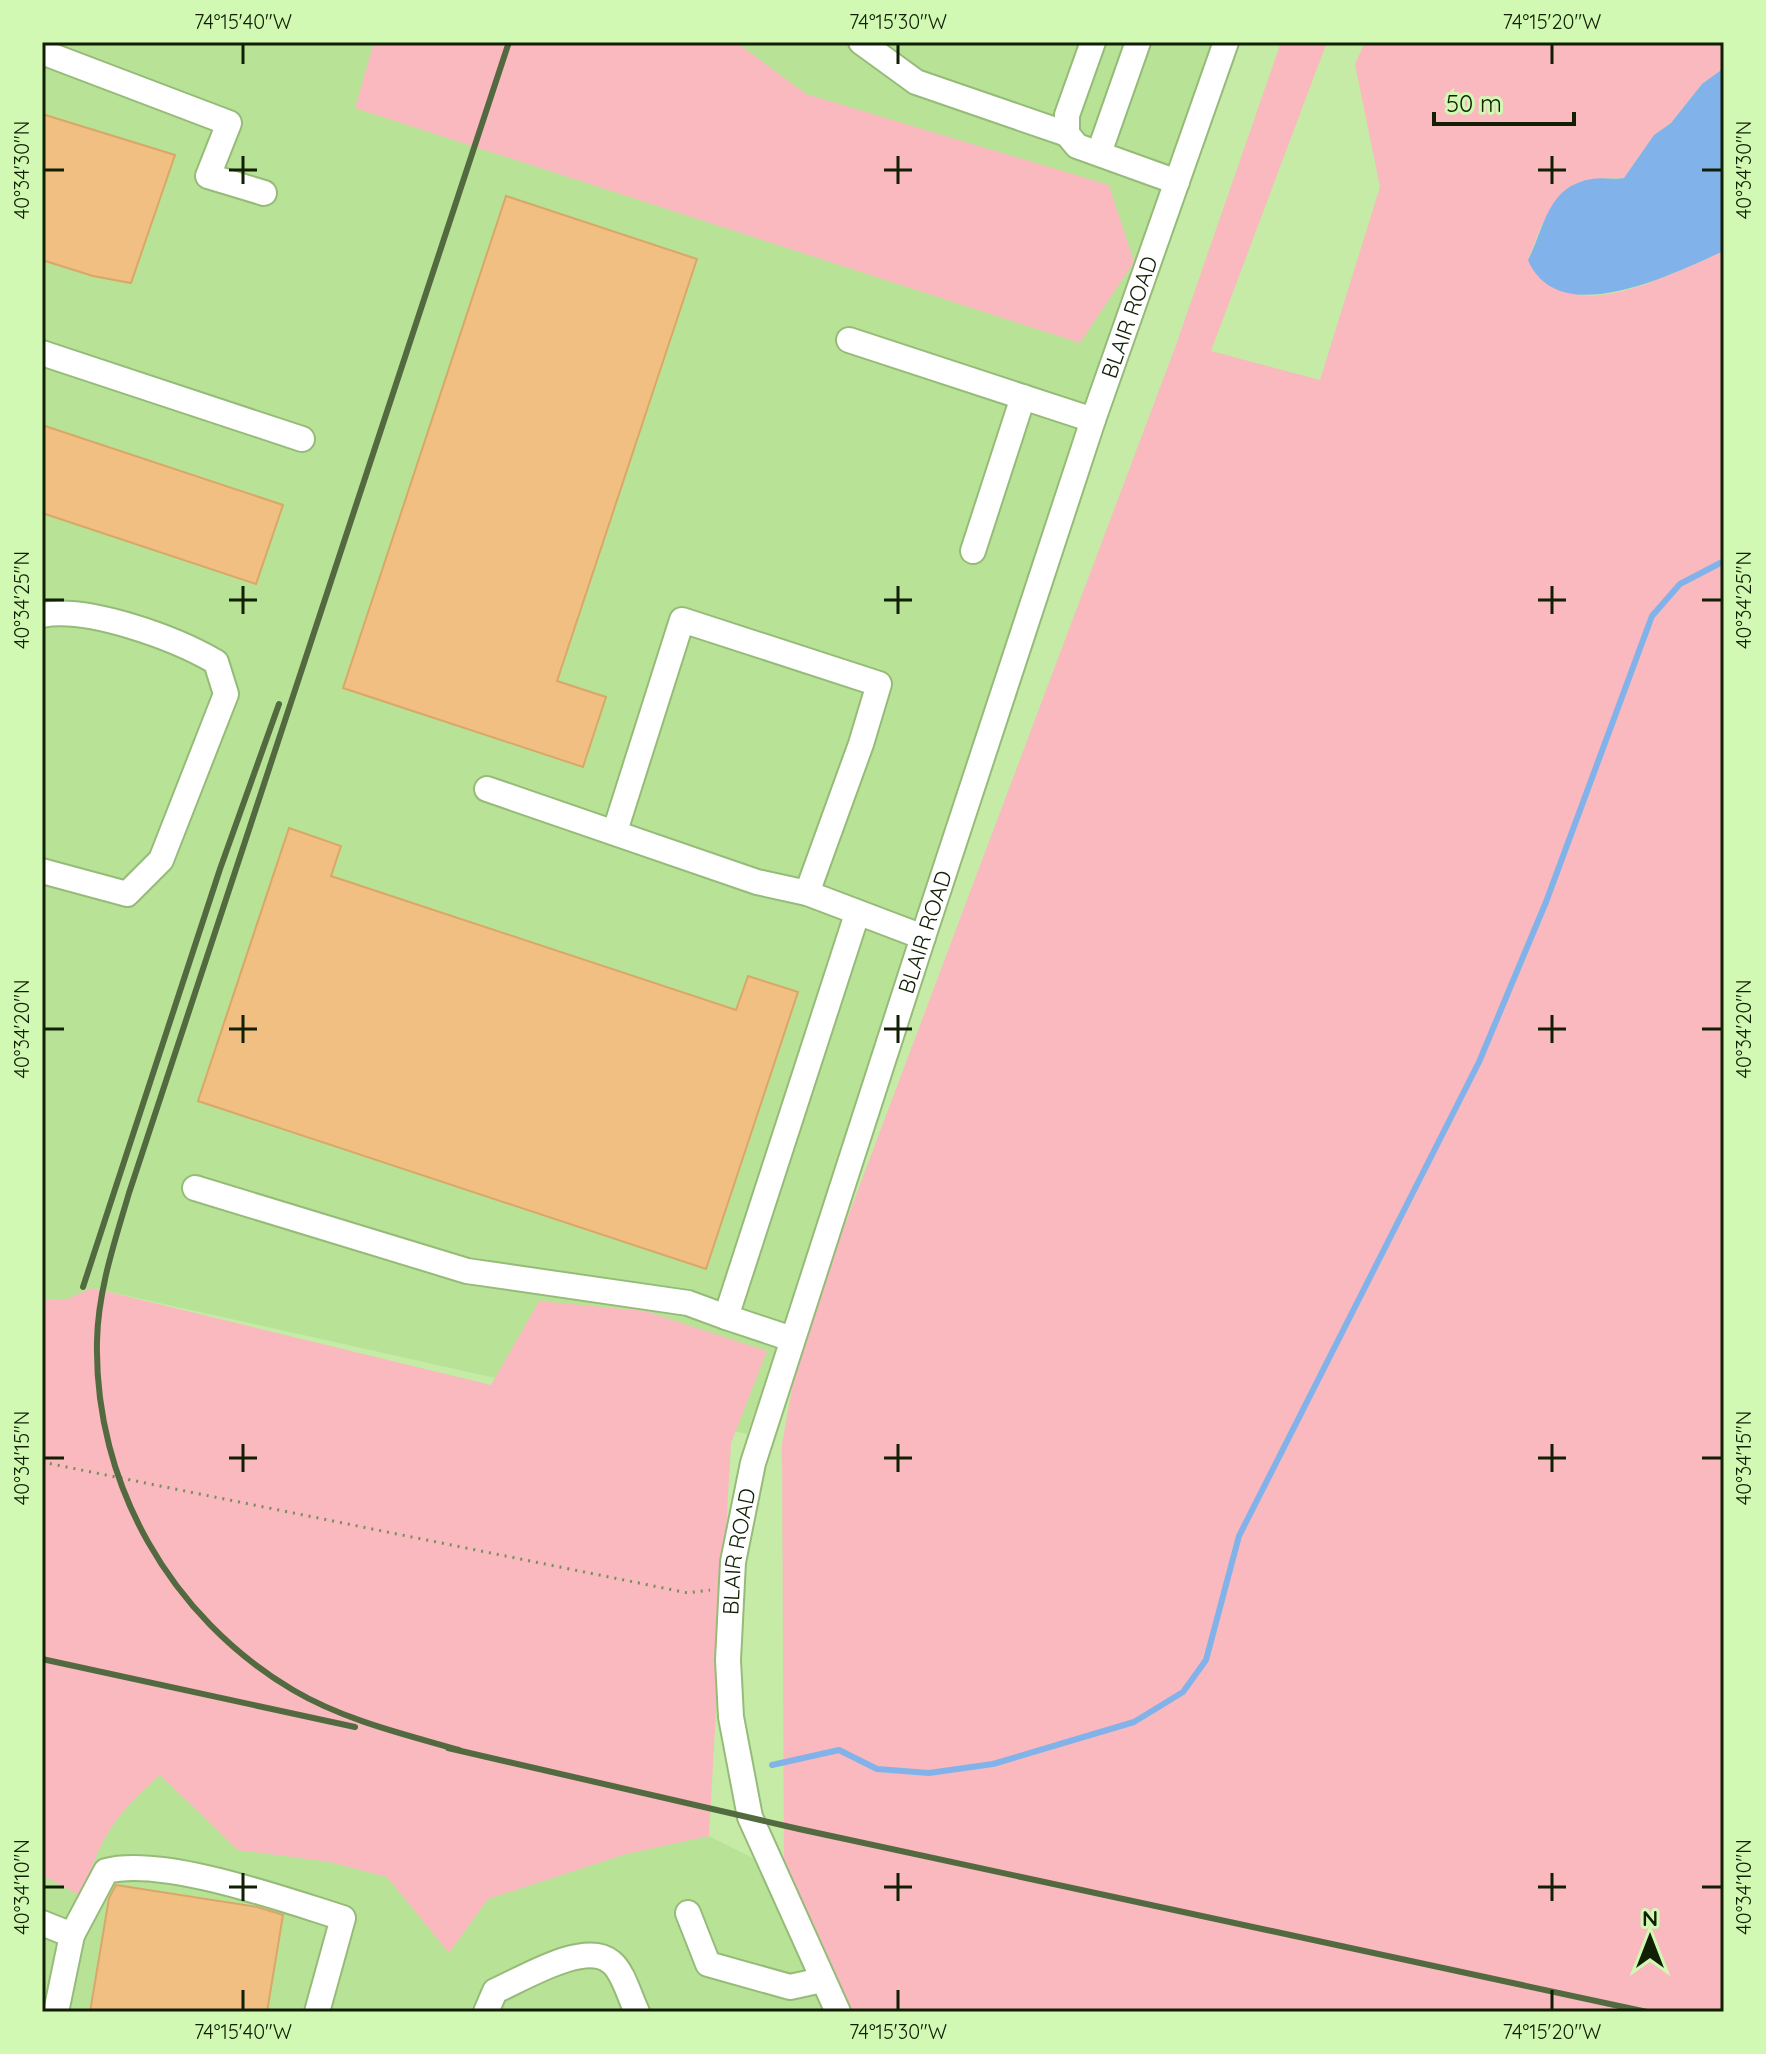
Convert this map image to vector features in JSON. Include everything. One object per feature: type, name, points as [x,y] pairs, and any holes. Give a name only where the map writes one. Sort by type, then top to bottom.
[{"type":"street","points":[[861,42],[916,82],[1067,134],[1077,146],[1177,182]]},
{"type":"street","points":[[1067,134],[1067,115],[1093,42]]},
{"type":"street","points":[[1099,153],[1138,42]]},
{"type":"street","name":"BLAIR ROAD","points":[[838,2012],[750,1817],[740,1777],[731,1717],[732,1580],[753,1463],[1093,420],[1226,42]]},
{"type":"street","points":[[42,52],[229,123],[208,176],[264,193]]},
{"type":"street","points":[[849,340],[1093,420]]},
{"type":"street","points":[[42,353],[302,439]]},
{"type":"street","points":[[973,551],[1023,397]]},
{"type":"street","points":[[42,615],[86,614],[194,649],[216,662],[226,694],[161,860],[127,894],[42,871]]},
{"type":"street","points":[[615,831],[682,620],[879,684],[807,893]]},
{"type":"street","points":[[487,789],[757,882],[807,893],[923,937]]},
{"type":"street","points":[[726,1317],[857,914]]},
{"type":"street","points":[[195,1188],[467,1271],[688,1303],[792,1339]]},
{"type":"street","points":[[56,2012],[72,1935],[106,1871],[124,1867],[224,1882],[343,1918],[317,2012]]},
{"type":"street","points":[[688,1913],[708,1964],[790,1987],[822,1980]]},
{"type":"street","points":[[42,1923],[72,1935]]},
{"type":"street","points":[[486,2012],[495,1991],[580,1954],[596,1954],[613,1963],[637,2012]]},
{"type":"path","points":[[42,1462],[688,1593],[708,1591],[732,1580]]},
{"type":"path","points":[[1724,1984],[1724,1993]]},
{"type":"shaded area","points":[[42,42],[1233,42],[1075,478],[747,1434],[92,1288],[65,1300],[42,1299]]},
{"type":"shaded area","points":[[374,42],[736,42],[806,94],[1109,185],[1134,262],[1080,343],[355,108]]},
{"type":"shaded area","points":[[1281,42],[1327,42],[1211,351],[1320,380],[1380,187],[1355,64],[1365,42],[1724,42],[1724,68],[1702,84],[1671,123],[1654,135],[1624,178],[1592,179],[1542,224],[1528,260],[1568,291],[1603,295],[1646,284],[1724,251],[1724,2012],[850,2012],[784,1874],[782,1444],[800,1344],[1176,345]]},
{"type":"shaded area","points":[[92,1288],[491,1385],[539,1301],[645,1311],[767,1351],[731,1443],[709,1836],[626,1854],[488,1899],[449,1953],[387,1877],[330,1862],[238,1850],[160,1775],[110,1829],[95,1859],[83,1897],[42,1875],[42,1299],[65,1300]]},
{"type":"shaded area","points":[[160,1775],[238,1850],[330,1862],[388,1877],[449,1952],[488,1899],[626,1854],[709,1836],[784,1874],[850,2012],[42,2012],[42,1875],[83,1896],[94,1854],[128,1803]]},
{"type":"water","points":[[1724,68],[1724,251],[1677,272],[1620,291],[1591,295],[1565,292],[1543,281],[1528,260],[1556,199],[1577,183],[1596,178],[1624,178],[1654,135],[1671,123],[1702,84]]},
{"type":"building","points":[[42,114],[175,155],[131,283],[93,276],[42,260]]},
{"type":"building","points":[[506,196],[697,259],[557,681],[606,697],[583,767],[343,688]]},
{"type":"building","points":[[42,425],[283,505],[256,584],[42,513]]},
{"type":"building","points":[[289,828],[341,846],[331,876],[736,1010],[748,976],[798,992],[706,1269],[198,1101]]},
{"type":"building","points":[[116,1885],[257,1907],[283,1915],[267,2012],[90,2012],[109,1898]]},
{"type":"waterway","points":[[772,1765],[839,1750],[877,1769],[929,1773],[993,1764],[1134,1722],[1183,1692],[1206,1660],[1239,1536],[1479,1062],[1546,902],[1652,616],[1680,584],[1724,561]]},
{"type":"railway","points":[[459,1750],[374,1725],[312,1701],[249,1660],[210,1625],[177,1586],[148,1542],[126,1495],[109,1446],[100,1394],[97,1341],[104,1284],[129,1193],[509,42]]},
{"type":"railway","points":[[83,1287],[220,869],[279,704]]},
{"type":"railway","points":[[42,1659],[355,1727]]},
{"type":"railway","points":[[448,1748],[799,1829],[1647,2012]]}]
